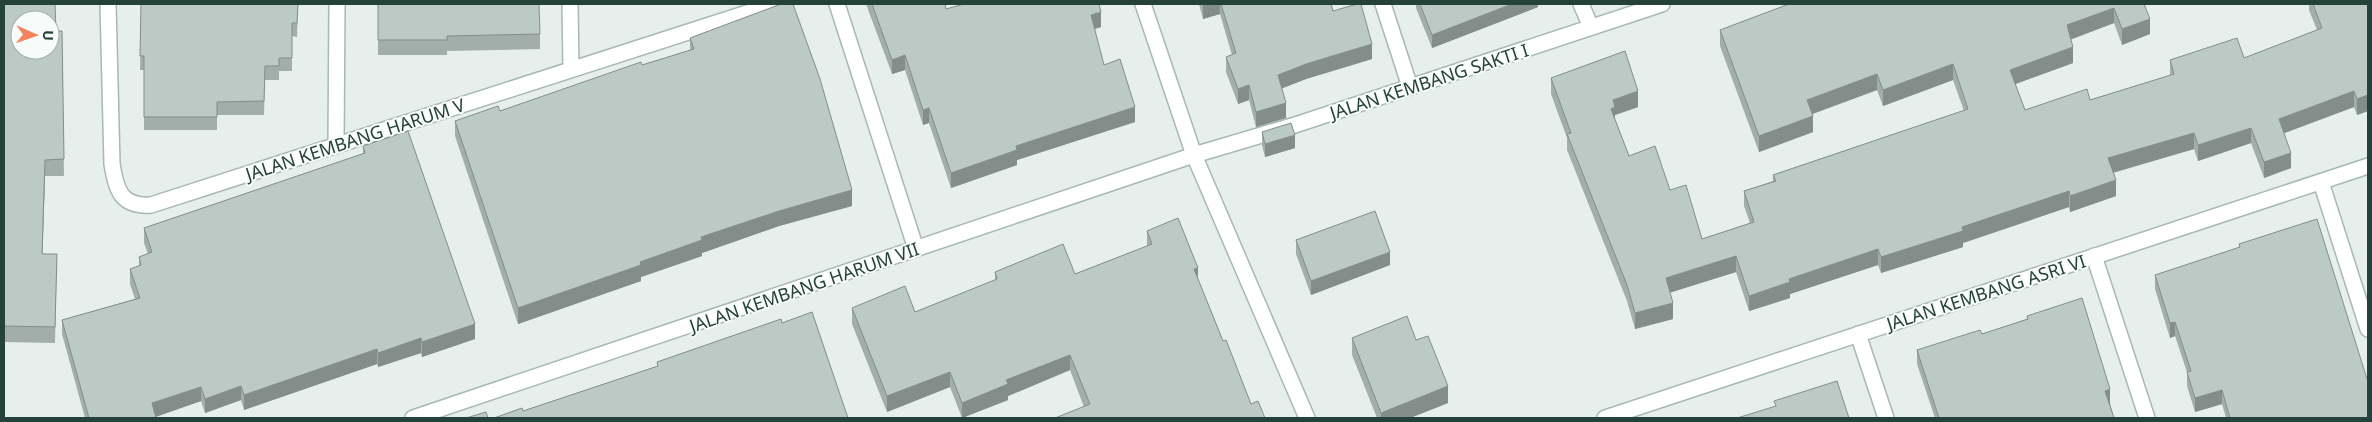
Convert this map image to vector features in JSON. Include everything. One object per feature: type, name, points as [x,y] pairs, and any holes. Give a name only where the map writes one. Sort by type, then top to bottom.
[{"type":"street","name":"JALAN KEMBANG HARUM V","points":[[108,4],[112,164],[119,192],[125,199],[133,204],[151,205],[775,4]]},
{"type":"street","points":[[336,144],[337,4]]},
{"type":"street","points":[[570,4],[571,69]]},
{"type":"street","points":[[837,4],[916,249]]},
{"type":"street","points":[[1144,4],[1194,155],[1307,418]]},
{"type":"street","points":[[1383,4],[1410,87]]},
{"type":"street","points":[[1581,4],[1591,27]]},
{"type":"street","name":"JALAN KEMBANG SAKTI I","points":[[1194,155],[1410,87],[1662,4]]},
{"type":"street","name":"JALAN KEMBANG HARUM VII","points":[[413,418],[1194,155]]},
{"type":"street","name":"JALAN KEMBANG ASRI VI","points":[[1612,417],[2368,166]]},
{"type":"street","points":[[2321,182],[2368,329]]},
{"type":"street","points":[[2094,256],[2147,418]]},
{"type":"street","points":[[1858,334],[1886,418]]},
{"type":"building","points":[[4,4],[55,4],[55,10],[10,10],[10,60],[60,60],[60,31],[62,31],[64,159],[45,160],[42,254],[57,254],[55,327],[4,326]]},
{"type":"building","points":[[141,4],[298,4],[297,23],[292,23],[292,58],[279,58],[279,66],[265,66],[264,101],[217,102],[217,117],[144,117],[144,56],[140,56]]},
{"type":"building","points":[[378,4],[539,4],[540,34],[447,36],[447,40],[378,40]]},
{"type":"building","points":[[781,4],[793,4],[820,79],[852,190],[779,211],[701,237],[702,240],[640,262],[641,265],[518,308],[455,121],[498,106],[500,111],[641,62],[642,65],[694,49],[690,38]]},
{"type":"building","points":[[872,4],[945,4],[946,9],[964,4],[1099,4],[1101,12],[1091,15],[1104,65],[1120,59],[1135,107],[1016,146],[1017,150],[951,173],[929,108],[923,110],[905,55],[892,60]]},
{"type":"building","points":[[1221,4],[1331,4],[1333,11],[1361,4],[1372,44],[1306,64],[1278,75],[1286,103],[1256,112],[1249,85],[1238,89],[1226,57],[1236,53]]},
{"type":"building","points":[[1420,4],[1512,4],[1432,35]]},
{"type":"building","points":[[1789,4],[2144,4],[2150,19],[2122,29],[2114,8],[2067,25],[2073,47],[2010,70],[2025,110],[2087,89],[2090,100],[2174,74],[2170,60],[2237,38],[2244,58],[2322,28],[2313,4],[2368,4],[2368,95],[2357,99],[2354,91],[2279,119],[2291,153],[2264,162],[2251,128],[2198,145],[2194,133],[2108,158],[2116,180],[2070,196],[2069,191],[1962,227],[1963,231],[1881,257],[1878,249],[1789,279],[1790,282],[1749,296],[1736,256],[1666,278],[1673,303],[1635,313],[1627,285],[1567,134],[1571,133],[1551,78],[1625,51],[1638,91],[1613,100],[1615,107],[1611,109],[1629,156],[1655,146],[1670,190],[1686,185],[1702,239],[1754,222],[1744,191],[1776,181],[1773,175],[1968,109],[1953,64],[1883,90],[1877,74],[1807,100],[1813,116],[1759,136],[1720,30]]},
{"type":"building","points":[[1291,123],[1295,135],[1265,144],[1262,132]]},
{"type":"building","points":[[408,131],[475,324],[422,342],[421,338],[378,353],[377,349],[244,395],[241,386],[205,399],[201,387],[152,403],[156,418],[89,418],[62,320],[140,298],[130,269],[141,265],[139,257],[152,252],[144,228],[365,153],[363,146]]},
{"type":"building","points":[[1375,211],[1390,252],[1311,281],[1296,240]]},
{"type":"building","points":[[1178,218],[1198,268],[1194,269],[1223,341],[1226,340],[1251,404],[1258,401],[1265,418],[1055,418],[1090,404],[1070,355],[1006,380],[1008,384],[962,403],[950,372],[887,396],[852,308],[905,286],[915,312],[997,279],[995,272],[1063,244],[1075,274],[1152,244],[1147,231]]},
{"type":"building","points":[[2317,219],[2368,378],[2368,418],[2230,418],[2222,390],[2195,398],[2187,372],[2191,371],[2175,322],[2170,323],[2155,275],[2240,247],[2239,244]]},
{"type":"building","points":[[2082,298],[2110,389],[2105,391],[2114,418],[1939,418],[1917,350],[1980,330],[1982,334],[2028,319],[2027,316]]},
{"type":"building","points":[[812,312],[848,418],[494,418],[522,408],[523,411],[658,366],[657,362],[781,319],[782,323]]},
{"type":"building","points":[[1407,316],[1416,340],[1428,336],[1448,386],[1381,413],[1352,338]]},
{"type":"building","points":[[1837,381],[1849,418],[1737,418],[1776,406],[1774,401]]},
{"type":"building","points":[[486,412],[488,418],[466,418]]}]
